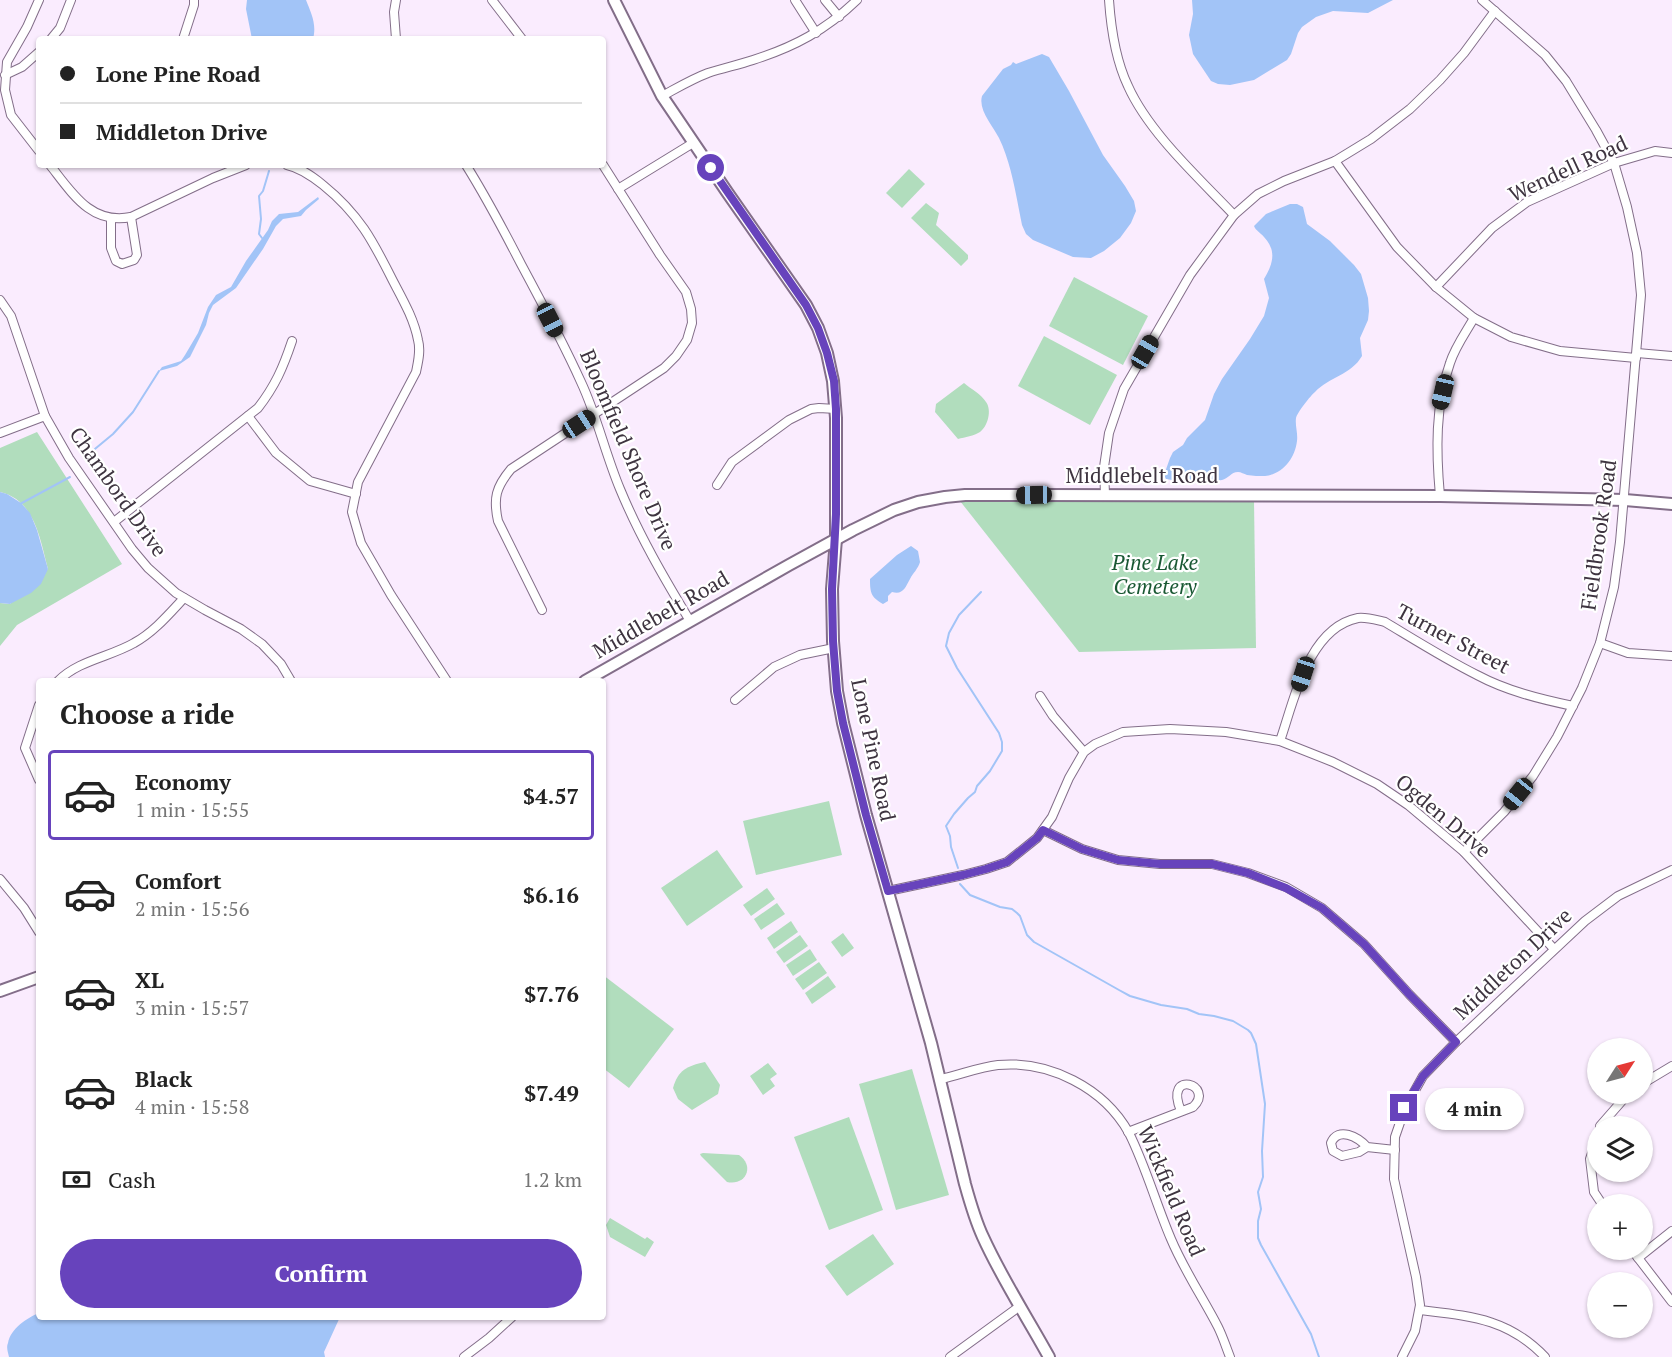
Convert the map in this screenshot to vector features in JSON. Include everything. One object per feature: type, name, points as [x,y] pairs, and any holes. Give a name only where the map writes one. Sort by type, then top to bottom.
[{"type":"street","points":[[36,148],[11,115],[5,90],[5,75],[7,62],[39,0]]},
{"type":"street","points":[[53,36],[60,28],[71,0]]},
{"type":"street","points":[[184,36],[194,0]]},
{"type":"street","points":[[396,0],[394,12],[396,36]]},
{"type":"street","points":[[492,0],[520,36]]},
{"type":"street","name":"Lone Pine Road","points":[[614,0],[662,96],[810,312],[827,353],[834,381],[836,409],[836,539],[832,589],[837,691],[843,723],[866,815],[941,1079],[971,1206],[982,1235],[1049,1357]]},
{"type":"street","points":[[795,0],[816,33]]},
{"type":"street","points":[[825,0],[839,17]]},
{"type":"street","points":[[662,96],[707,73],[787,48],[816,33],[839,17],[857,0]]},
{"type":"street","points":[[1109,0],[1117,53],[1128,87],[1154,126],[1177,154],[1234,215]]},
{"type":"street","name":"Fieldbrook Road","points":[[1464,852],[1504,812],[1533,776],[1573,706],[1600,643],[1614,587],[1625,500],[1641,295],[1637,253],[1614,163],[1584,108],[1545,55],[1482,0]]},
{"type":"street","points":[[1105,495],[1104,467],[1109,433],[1124,389],[1190,275],[1234,215],[1258,195],[1284,181],[1335,161],[1371,139],[1410,110],[1458,60],[1496,10]]},
{"type":"street","points":[[5,75],[21,67],[36,54]]},
{"type":"street","points":[[618,189],[693,143]]},
{"type":"street","name":"Wendell Road","points":[[1436,287],[1492,228],[1527,202],[1614,163],[1655,151],[1672,153]]},
{"type":"street","points":[[1335,161],[1397,247],[1436,287],[1474,318],[1511,337],[1560,351],[1672,356]]},
{"type":"street","points":[[56,168],[83,205],[94,213],[121,219],[131,217],[238,168]]},
{"type":"street","points":[[295,168],[310,174],[348,207],[362,225],[373,241],[403,300],[419,342],[416,372],[358,482],[352,512],[361,543],[391,595],[445,678]]},
{"type":"street","name":"Bloomfield Shore Drive","points":[[468,168],[540,299],[581,381],[634,521],[647,548],[690,621]]},
{"type":"street","points":[[542,610],[504,536],[495,508],[499,486],[511,469],[664,368],[687,340],[692,322],[686,292],[605,168]]},
{"type":"street","points":[[111,218],[111,248],[116,261],[122,264],[134,260],[137,255],[131,217]]},
{"type":"street","name":"Chambord Drive","points":[[0,300],[11,316],[20,339],[45,416],[69,458],[132,549],[148,568],[176,593],[241,628],[262,644],[281,664],[289,678]]},
{"type":"street","points":[[1440,496],[1437,462],[1439,409],[1450,362],[1474,318]]},
{"type":"street","points":[[114,522],[258,408],[282,370],[292,341]]},
{"type":"street","points":[[717,485],[732,462],[789,420],[811,409],[836,409]]},
{"type":"street","points":[[0,433],[45,416]]},
{"type":"street","points":[[248,416],[276,453],[310,481],[356,494]]},
{"type":"street","name":"Middlebelt Road","points":[[590,678],[836,539],[894,510],[918,502],[945,497],[993,495],[1440,496],[1625,500],[1672,504]]},
{"type":"street","points":[[62,678],[84,663],[136,642],[154,629],[184,598]]},
{"type":"street","name":"Turner Street","points":[[1280,741],[1310,657],[1326,636],[1357,618],[1371,618],[1385,622],[1502,687],[1538,699],[1573,706]]},
{"type":"street","points":[[1600,643],[1628,653],[1672,656]]},
{"type":"street","points":[[735,700],[774,667],[800,655],[834,648]]},
{"type":"street","points":[[888,891],[963,875],[1007,862],[1037,838],[1052,817],[1069,778],[1084,752],[1053,716],[1040,696]]},
{"type":"street","points":[[36,714],[25,748],[36,773]]},
{"type":"street","name":"Ogden Drive","points":[[1084,752],[1095,744],[1123,732],[1170,729],[1226,732],[1280,741],[1333,762],[1377,784],[1408,805],[1464,852],[1554,949]]},
{"type":"street","points":[[1043,830],[1082,849],[1118,860],[1160,864],[1212,864],[1248,873],[1286,888],[1322,908],[1364,944],[1456,1042]]},
{"type":"street","name":"Middleton Drive","points":[[1402,1357],[1415,1332],[1420,1305],[1394,1179],[1395,1137],[1404,1108],[1423,1076],[1585,921],[1618,896],[1672,870]]},
{"type":"street","points":[[0,879],[24,908],[36,927]]},
{"type":"street","points":[[0,991],[36,977]]},
{"type":"street","name":"Wickfield Road","points":[[941,1079],[997,1065],[1044,1069],[1060,1074],[1092,1092],[1111,1110],[1128,1132],[1175,1249],[1219,1329],[1230,1357]]},
{"type":"street","points":[[1653,1077],[1672,1066]]},
{"type":"street","points":[[1609,1116],[1619,1104]]},
{"type":"street","points":[[1128,1132],[1181,1111]]},
{"type":"street","points":[[1367,1147],[1395,1150]]},
{"type":"street","points":[[1653,1246],[1672,1232]]},
{"type":"street","points":[[1640,1260],[1672,1302]]},
{"type":"street","points":[[950,1357],[1020,1306]]},
{"type":"street","points":[[1419,1310],[1467,1316],[1504,1326],[1533,1344],[1545,1357]]},
{"type":"street","points":[[464,1357],[509,1320]]},
{"type":"green space","points":[[909,169],[925,184],[902,208],[886,193]]},
{"type":"green space","points":[[926,203],[939,213],[936,225],[968,255],[968,259],[961,266],[911,218]]},
{"type":"green space","points":[[1074,277],[1148,316],[1123,365],[1049,326]]},
{"type":"green space","points":[[1044,336],[1117,375],[1090,425],[1018,386]]},
{"type":"green space","points":[[964,383],[984,399],[989,413],[985,426],[980,432],[958,439],[935,412],[936,404]]},
{"type":"green space","points":[[37,432],[122,564],[17,625],[0,646],[0,603],[10,604],[48,569],[39,534],[28,512],[12,496],[0,492],[0,448]]},
{"type":"green space","name":"Pine Lake Cemetery","points":[[1254,500],[1256,648],[1079,652],[960,501]]},
{"type":"green space","points":[[829,801],[842,855],[756,875],[743,821]]},
{"type":"green space","points":[[717,850],[743,887],[687,926],[661,888]]},
{"type":"green space","points":[[767,888],[775,899],[751,916],[743,905]]},
{"type":"green space","points":[[777,903],[785,914],[761,930],[754,919]]},
{"type":"green space","points":[[791,921],[798,932],[774,949],[767,938]]},
{"type":"green space","points":[[843,933],[854,948],[842,957],[831,942]]},
{"type":"green space","points":[[800,935],[808,946],[784,963],[776,952]]},
{"type":"green space","points":[[810,949],[817,960],[793,976],[786,965]]},
{"type":"green space","points":[[819,962],[827,973],[803,990],[795,979]]},
{"type":"green space","points":[[828,976],[836,987],[812,1004],[805,993]]},
{"type":"green space","points":[[606,977],[674,1029],[629,1088],[606,1070]]},
{"type":"green space","points":[[705,1062],[720,1085],[718,1094],[692,1110],[678,1099],[673,1088],[684,1070]]},
{"type":"green space","points":[[768,1063],[777,1074],[770,1079],[775,1086],[763,1095],[750,1076]]},
{"type":"green space","points":[[912,1069],[949,1195],[896,1210],[859,1084]]},
{"type":"green space","points":[[849,1117],[883,1210],[829,1230],[794,1137]]},
{"type":"green space","points":[[700,1154],[739,1155],[747,1164],[746,1174],[739,1181],[727,1182],[701,1156]]},
{"type":"green space","points":[[610,1218],[654,1242],[645,1257],[610,1237],[606,1225]]},
{"type":"green space","points":[[873,1234],[894,1264],[847,1296],[825,1266]]},
{"type":"water","points":[[247,0],[306,0],[314,23],[314,36],[251,36],[246,9]]},
{"type":"water","points":[[1192,0],[1393,0],[1368,13],[1333,11],[1316,17],[1302,27],[1287,60],[1254,80],[1230,85],[1211,81],[1193,54],[1189,35],[1193,14]]},
{"type":"water","points":[[1042,54],[1049,57],[1103,155],[1134,201],[1136,211],[1131,223],[1120,238],[1091,258],[1073,257],[1033,240],[1026,234],[1007,159],[999,138],[982,107],[982,96],[1003,69],[1013,62],[1016,64]]},
{"type":"water","points":[[318,197],[319,199],[301,216],[283,219],[276,226],[236,288],[213,305],[190,357],[177,366],[159,371],[162,367],[181,361],[198,333],[208,307],[216,295],[231,287],[272,221],[279,214],[298,212]]},
{"type":"water","points":[[1290,204],[1303,207],[1307,224],[1330,241],[1361,274],[1369,311],[1368,320],[1360,338],[1362,356],[1352,368],[1321,387],[1304,404],[1296,418],[1296,447],[1291,459],[1283,469],[1265,476],[1236,472],[1224,479],[1208,482],[1166,479],[1164,475],[1173,452],[1183,445],[1205,420],[1222,379],[1264,316],[1269,298],[1264,279],[1270,268],[1272,252],[1268,242],[1254,226],[1266,214]]},
{"type":"water","points":[[0,492],[21,503],[30,513],[48,569],[41,584],[31,593],[10,604],[0,603]]},
{"type":"water","points":[[911,546],[918,551],[920,562],[903,590],[892,592],[888,596],[888,601],[883,604],[872,594],[870,579]]},
{"type":"water","points":[[36,1315],[36,1320],[339,1320],[324,1352],[325,1357],[9,1357],[7,1346],[12,1333]]},
{"type":"waterway","points":[[262,238],[259,234],[261,219],[259,196],[263,191],[269,171]]},
{"type":"waterway","points":[[84,458],[113,434],[133,412],[159,371]]},
{"type":"waterway","points":[[20,504],[70,477]]},
{"type":"waterway","points":[[958,868],[946,826],[975,792],[1002,751],[999,733],[957,668],[946,646],[949,633],[959,615],[981,592]]},
{"type":"waterway","points":[[960,884],[970,895],[1000,907],[1012,909],[1020,916],[1027,935],[1034,942],[1130,996],[1233,1021],[1251,1033],[1256,1044],[1265,1104],[1263,1177],[1258,1192],[1261,1209],[1258,1238],[1311,1334],[1319,1357]]},
{"type":"route","points":[[711,168],[806,305],[818,328],[834,381],[836,539],[832,589],[837,691],[866,815],[888,891],[963,875],[1007,862],[1037,838],[1043,830],[1082,849],[1118,860],[1160,864],[1212,864],[1248,873],[1286,888],[1322,908],[1364,944],[1456,1042],[1423,1076],[1404,1108]]}]
